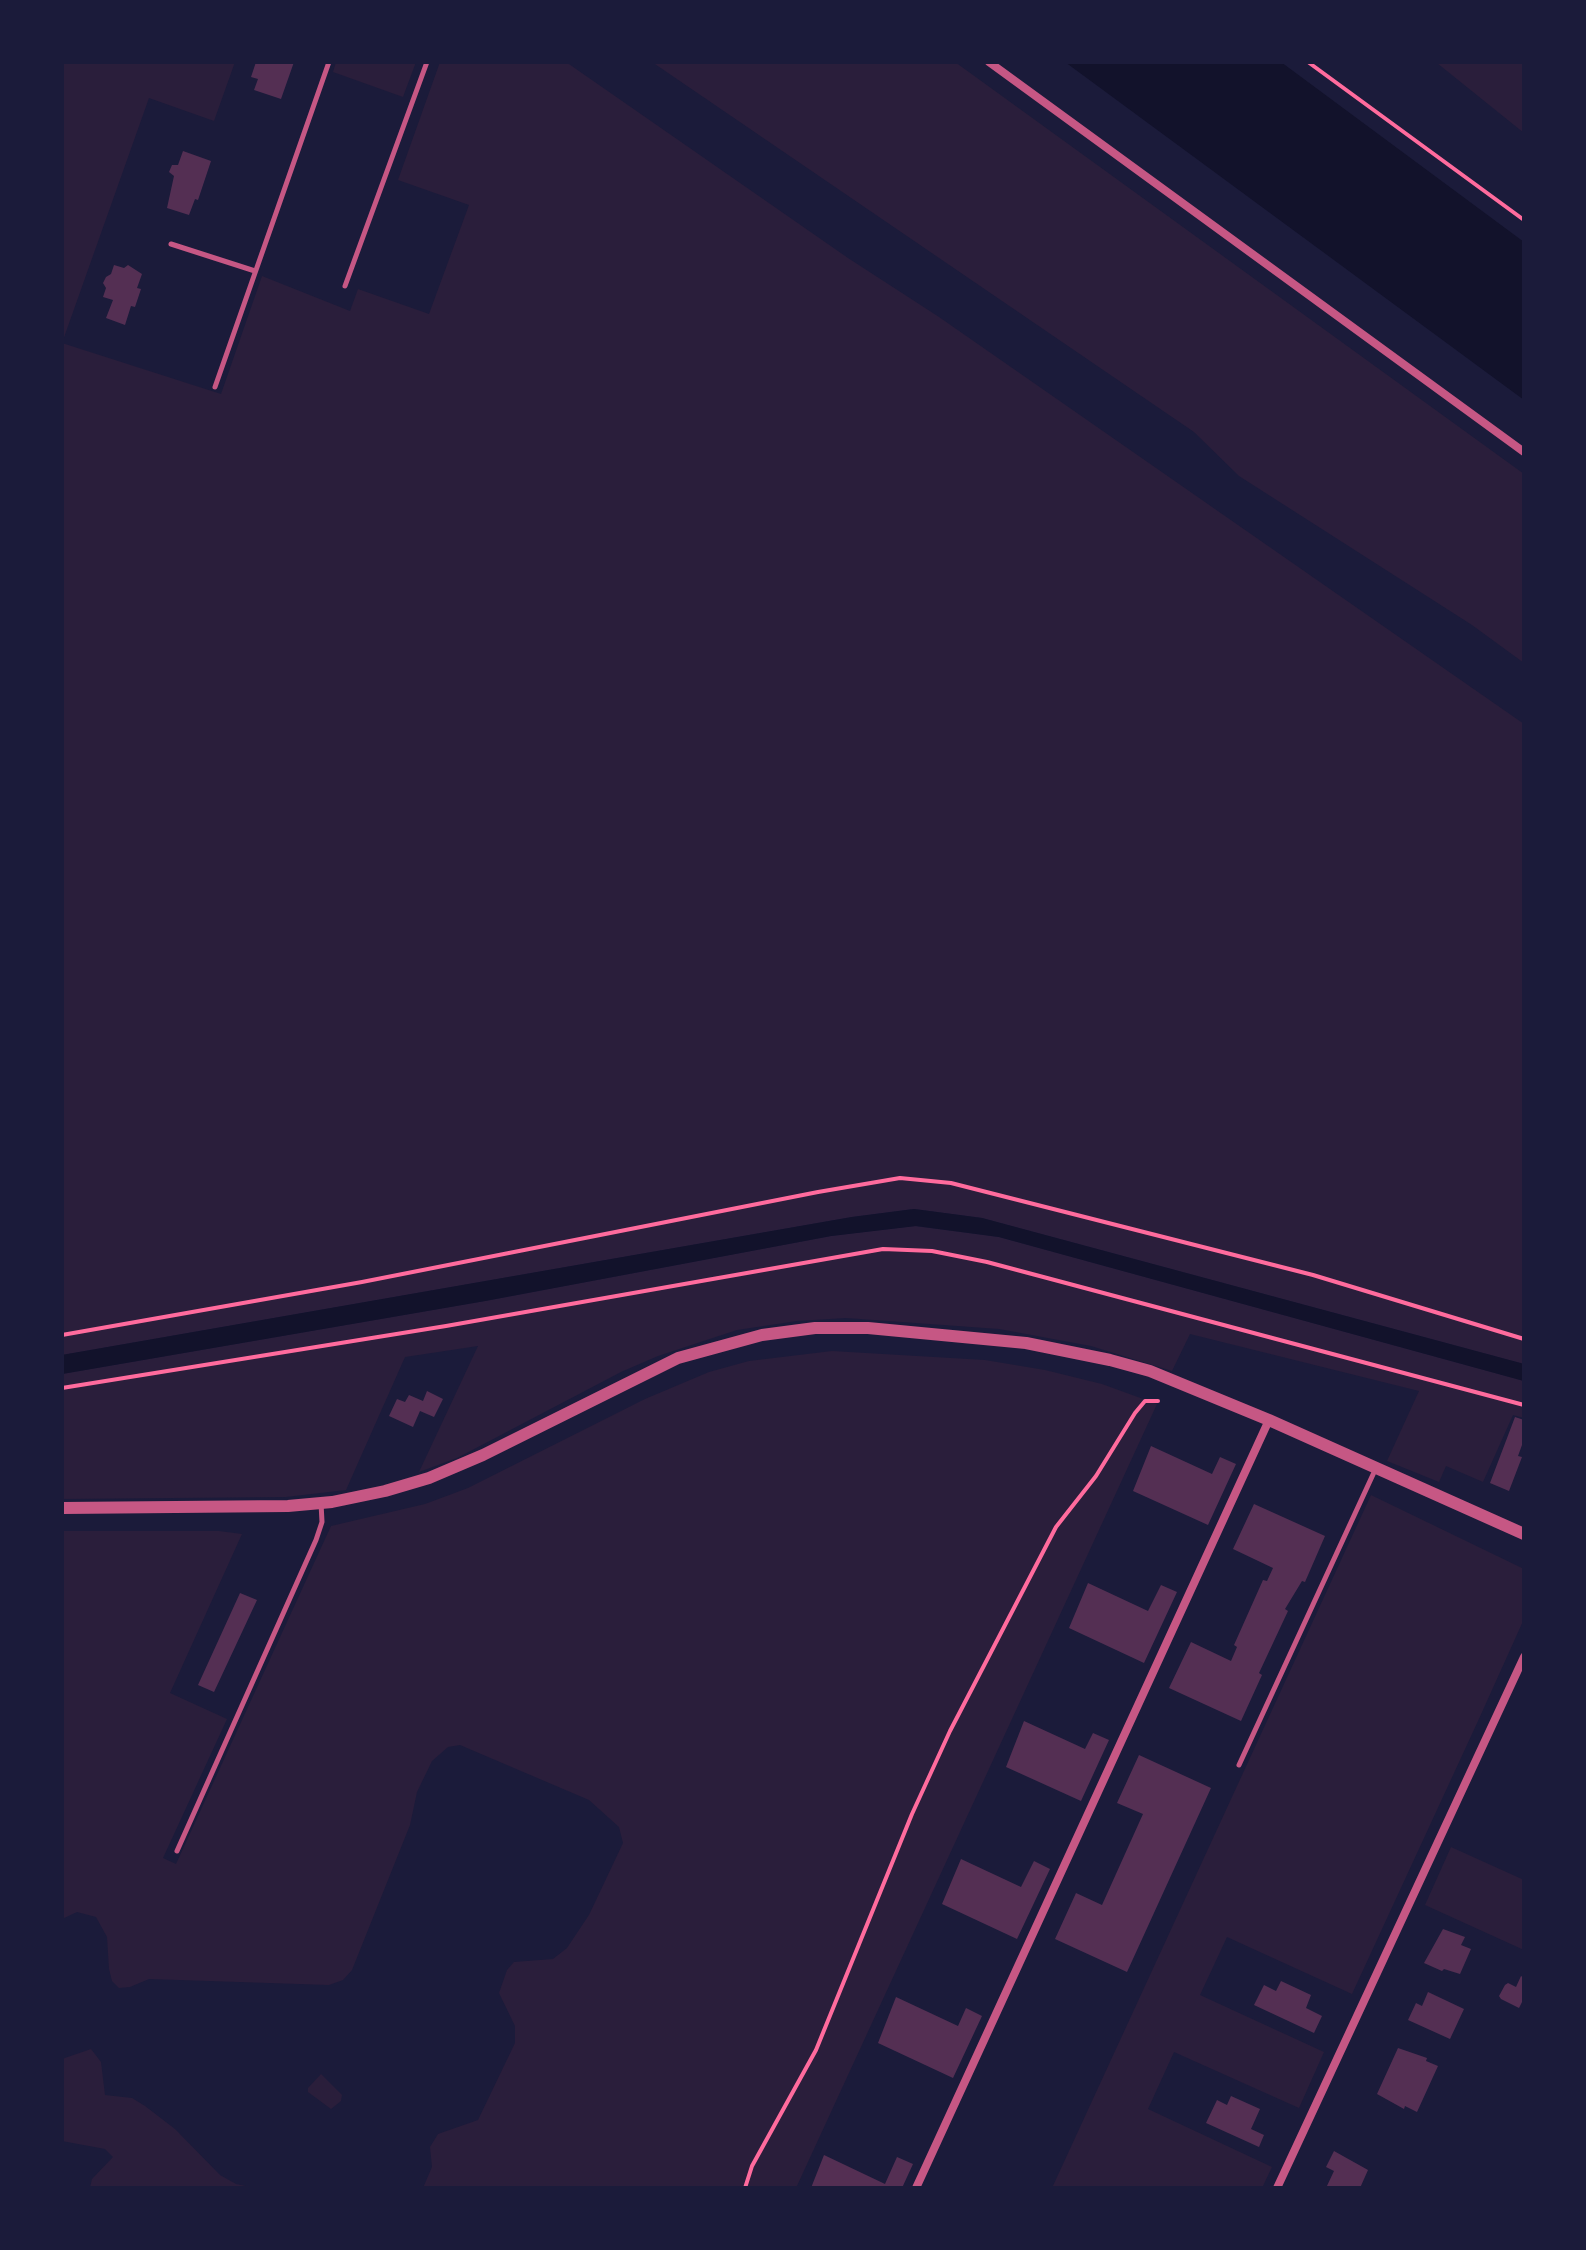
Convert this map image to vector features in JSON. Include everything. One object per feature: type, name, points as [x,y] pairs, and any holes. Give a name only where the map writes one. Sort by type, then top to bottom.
[{"type":"street","points":[[989,62],[1524,452]]},
{"type":"street","points":[[62,1508],[288,1506],[385,1491],[429,1478],[483,1455],[678,1358],[762,1335],[815,1328],[868,1328],[960,1335],[1070,1351],[1150,1371],[1377,1467],[1524,1534]]},
{"type":"street","points":[[916,2188],[1269,1420]]},
{"type":"street","points":[[1277,2188],[1524,1657]]},
{"type":"lane","points":[[215,387],[329,62]]},
{"type":"lane","points":[[345,286],[427,62]]},
{"type":"lane","points":[[171,244],[255,271]]},
{"type":"lane","points":[[1239,1765],[1377,1467]]},
{"type":"lane","points":[[177,1851],[316,1540],[322,1522],[321,1503]]},
{"type":"path","points":[[1308,62],[1524,220]]},
{"type":"path","points":[[62,1335],[362,1282],[900,1178],[951,1183],[1313,1275],[1524,1339]]},
{"type":"path","points":[[745,2188],[752,2166],[816,2050],[912,1814],[950,1731],[1056,1527],[1096,1476],[1135,1413],[1145,1401],[1158,1401]]},
{"type":"shaded area","points":[[62,62],[235,62],[214,121],[149,98],[62,343]]},
{"type":"shaded area","points":[[336,62],[416,62],[403,97],[333,72]]},
{"type":"shaded area","points":[[440,62],[566,62],[1524,724],[1524,1364],[982,1218],[914,1209],[852,1217],[62,1355],[62,343],[221,394],[262,276],[350,311],[358,289],[429,314],[469,205],[398,180]]},
{"type":"shaded area","points":[[652,62],[955,62],[1524,474],[1524,663],[1472,625],[1239,476],[1194,432]]},
{"type":"shaded area","points":[[1065,62],[1281,62],[1524,242],[1524,400]]},
{"type":"shaded area","points":[[1524,62],[1524,133],[1437,63]]},
{"type":"shaded area","points":[[914,1209],[982,1218],[1524,1364],[1524,1381],[999,1237],[916,1226],[831,1236],[485,1301],[62,1374],[62,1355],[852,1217]]},
{"type":"shaded area","points":[[915,1226],[999,1237],[1524,1381],[1524,1418],[1513,1415],[1483,1482],[1446,1466],[1439,1482],[1387,1461],[1419,1391],[1190,1334],[1172,1371],[1091,1346],[999,1329],[846,1318],[737,1330],[658,1356],[621,1372],[457,1458],[419,1472],[478,1346],[405,1357],[346,1490],[286,1497],[62,1499],[62,1374],[485,1301],[831,1236]]},
{"type":"shaded area","points":[[832,1351],[985,1360],[1102,1384],[1157,1404],[796,2188],[423,2188],[432,2167],[430,2147],[438,2134],[478,2120],[515,2043],[515,2026],[499,1993],[507,1970],[514,1962],[553,1959],[567,1948],[589,1915],[623,1843],[619,1827],[589,1800],[460,1745],[448,1747],[432,1761],[417,1792],[410,1825],[352,1970],[343,1980],[329,1985],[149,1979],[119,1988],[112,1981],[107,1937],[96,1917],[77,1912],[62,1919],[62,1531],[219,1531],[242,1534],[170,1693],[227,1719],[163,1858],[176,1864],[331,1526],[425,1504],[468,1488],[645,1399],[709,1372],[749,1361]]},
{"type":"shaded area","points":[[1371,1495],[1524,1569],[1524,1619],[1478,1721],[1352,1994],[1227,1937],[1200,1995],[1324,2052],[1299,2108],[1174,2052],[1148,2109],[1272,2167],[1262,2188],[1052,2188]]},
{"type":"shaded area","points":[[1451,1847],[1524,1880],[1524,1950],[1425,1905]]},
{"type":"shaded area","points":[[91,2049],[101,2062],[105,2095],[132,2098],[145,2106],[175,2129],[220,2175],[236,2184],[255,2188],[90,2188],[92,2179],[113,2157],[105,2149],[62,2141],[62,2059]]},
{"type":"shaded area","points":[[321,2074],[342,2095],[341,2101],[331,2109],[308,2092]]},
{"type":"building","points":[[256,62],[294,62],[281,99],[254,90],[258,79],[251,77]]},
{"type":"building","points":[[183,151],[211,161],[198,200],[195,199],[189,215],[167,208],[174,176],[169,172],[172,165],[178,165]]},
{"type":"building","points":[[114,265],[124,268],[128,265],[142,274],[135,307],[131,306],[125,325],[106,318],[113,300],[103,297],[106,288],[103,283]]},
{"type":"building","points":[[427,1391],[443,1399],[434,1417],[420,1411],[413,1427],[389,1416],[397,1399],[405,1402],[409,1395],[423,1401]]},
{"type":"building","points":[[1515,1417],[1524,1420],[1524,1446],[1518,1456],[1522,1457],[1509,1491],[1490,1483]]},
{"type":"building","points":[[1151,1446],[1212,1474],[1220,1457],[1236,1464],[1208,1525],[1133,1491]]},
{"type":"building","points":[[1254,1504],[1325,1536],[1305,1582],[1302,1581],[1285,1609],[1288,1611],[1241,1721],[1169,1688],[1191,1642],[1231,1661],[1237,1647],[1234,1645],[1263,1580],[1267,1581],[1273,1568],[1233,1549]]},
{"type":"building","points":[[1088,1583],[1148,1611],[1161,1585],[1177,1592],[1144,1663],[1069,1628]]},
{"type":"building","points":[[240,1593],[257,1600],[214,1692],[198,1685]]},
{"type":"building","points":[[1024,1721],[1085,1749],[1093,1733],[1109,1740],[1081,1801],[1006,1767]]},
{"type":"building","points":[[1139,1755],[1211,1788],[1127,1972],[1055,1939],[1076,1893],[1102,1905],[1143,1814],[1117,1803]]},
{"type":"building","points":[[961,1859],[1021,1887],[1034,1861],[1050,1869],[1017,1939],[942,1904]]},
{"type":"building","points":[[1443,1929],[1465,1937],[1461,1945],[1471,1949],[1460,1974],[1424,1963]]},
{"type":"building","points":[[1521,1976],[1524,1978],[1524,1998],[1519,2008],[1499,1996],[1508,1983],[1516,1987]]},
{"type":"building","points":[[1281,1981],[1311,1995],[1306,2008],[1322,2016],[1314,2033],[1254,2005],[1264,1985],[1276,1991]]},
{"type":"building","points":[[1428,1992],[1464,2009],[1450,2039],[1408,2020],[1416,2003],[1422,2006]]},
{"type":"building","points":[[896,1997],[958,2026],[966,2008],[982,2016],[953,2078],[878,2043]]},
{"type":"building","points":[[1398,2048],[1427,2058],[1426,2061],[1438,2066],[1417,2112],[1405,2106],[1404,2109],[1377,2094]]},
{"type":"building","points":[[1231,2096],[1260,2109],[1251,2129],[1264,2135],[1259,2147],[1206,2123],[1217,2100],[1227,2105]]},
{"type":"building","points":[[1334,2151],[1368,2170],[1360,2188],[1326,2188],[1334,2171],[1326,2167]]},
{"type":"building","points":[[824,2155],[885,2184],[897,2157],[913,2164],[902,2188],[811,2188]]}]
